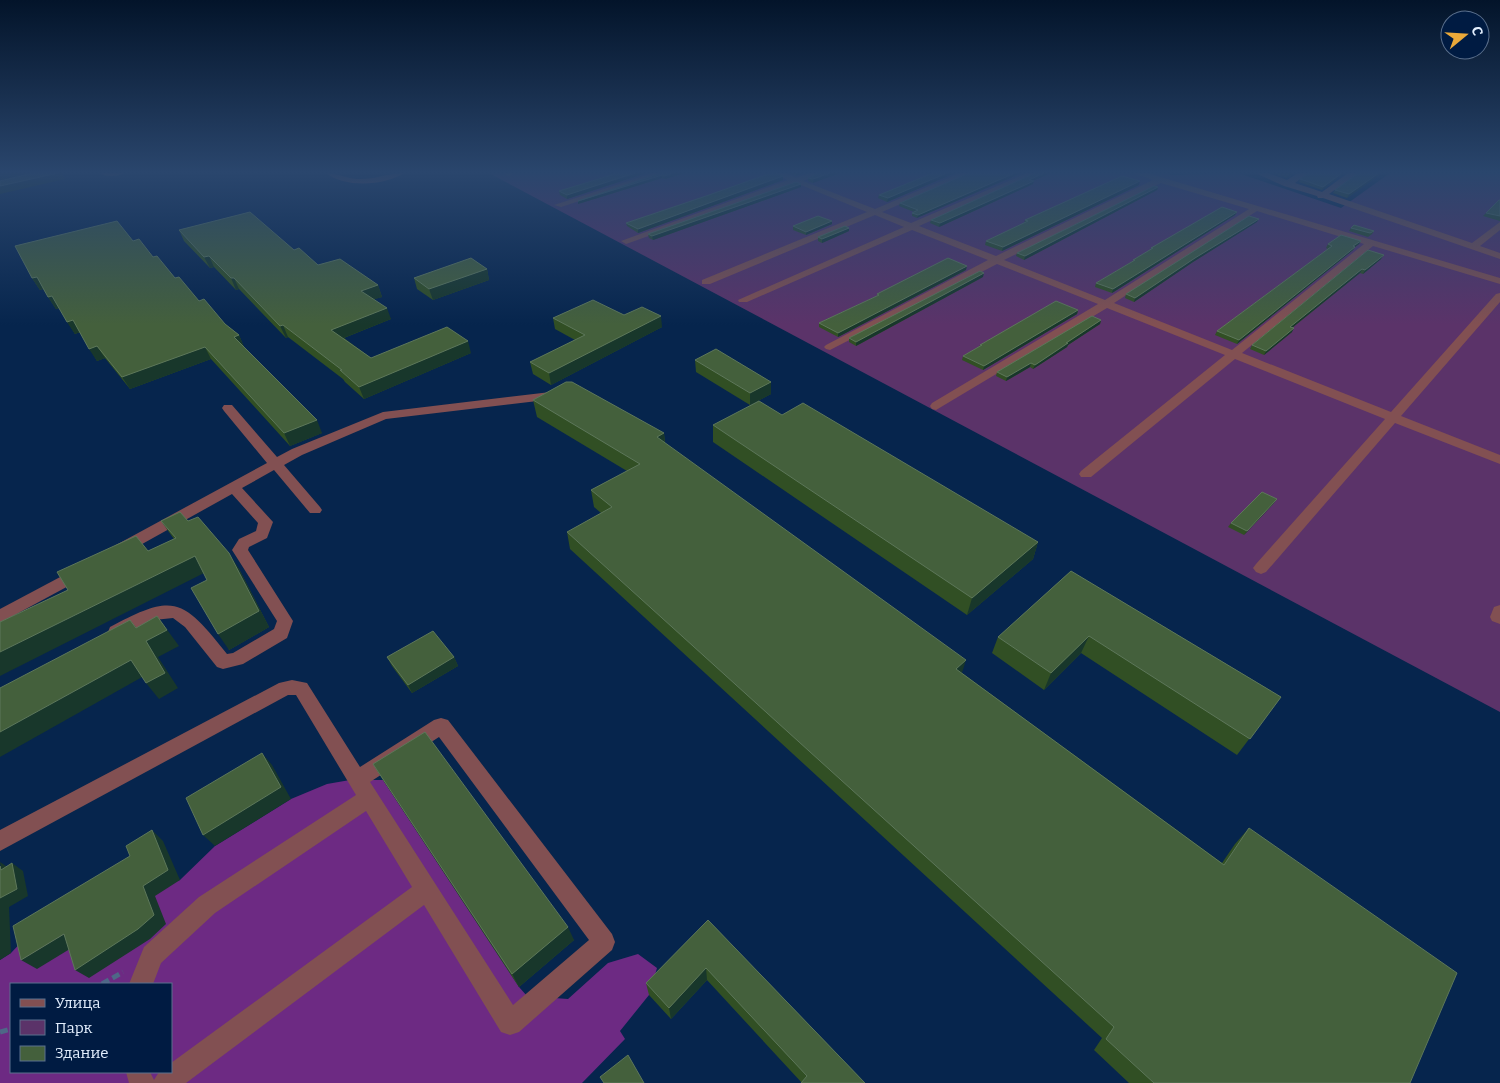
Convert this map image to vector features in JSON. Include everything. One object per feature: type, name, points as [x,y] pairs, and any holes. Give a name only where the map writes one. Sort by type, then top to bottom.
[{"type":"street","points":[[626,241],[675,224]]},
{"type":"street","points":[[706,282],[848,224]]},
{"type":"street","points":[[904,224],[1500,460]]},
{"type":"street","points":[[743,300],[916,224]]},
{"type":"street","points":[[830,347],[996,260],[1071,224]]},
{"type":"street","points":[[936,406],[1107,304],[1232,224]]},
{"type":"street","points":[[1309,224],[1500,281]]},
{"type":"street","points":[[1403,224],[1500,256]]},
{"type":"street","points":[[1473,247],[1500,225]]},
{"type":"street","points":[[1086,474],[1372,242]]},
{"type":"street","points":[[1261,568],[1500,296]]},
{"type":"street","points":[[110,556],[275,463],[322,440],[383,416],[569,394]]},
{"type":"street","points":[[228,408],[315,510]]},
{"type":"street","points":[[103,638],[146,616],[167,611],[183,615],[223,662],[238,659],[281,633],[285,621],[240,550],[244,543],[262,534],[266,522],[233,487]]},
{"type":"street","points":[[0,617],[93,565]]},
{"type":"street","points":[[1500,611],[1498,617],[1500,618]]},
{"type":"street","points":[[0,841],[285,688],[301,688],[357,779],[426,890],[510,1023],[604,942],[441,726],[357,779]]},
{"type":"street","points":[[141,983],[152,955],[207,905],[369,798]]},
{"type":"street","points":[[165,1083],[426,890]]},
{"type":"green space","points":[[584,224],[1500,224],[1500,712]]},
{"type":"shaded area","points":[[350,780],[383,780],[519,987],[527,996],[568,999],[608,963],[638,954],[657,968],[649,995],[620,1031],[625,1039],[582,1083],[0,1083],[0,960],[11,953],[28,935],[180,880],[215,846],[291,799],[327,784]]},
{"type":"building","points":[[107,224],[119,224],[133,241],[139,239],[153,257],[157,256],[175,278],[179,277],[199,301],[204,299],[225,324],[239,335],[234,337],[317,420],[284,433],[205,347],[122,377],[97,346],[89,349],[73,320],[67,322],[52,296],[48,297],[37,277],[32,278],[15,246]]},
{"type":"building","points":[[204,224],[263,224],[294,250],[299,248],[318,265],[340,259],[378,285],[361,291],[387,308],[331,330],[371,358],[447,327],[468,341],[359,387],[340,370],[342,370],[283,325],[280,326],[234,278],[231,278],[209,256],[204,257],[179,230]]},
{"type":"building","points":[[627,224],[653,224],[638,229]]},
{"type":"building","points":[[678,224],[688,224],[652,236],[648,234]]},
{"type":"building","points":[[799,224],[826,224],[806,232],[793,226]]},
{"type":"building","points":[[1023,224],[1052,224],[1003,247],[986,241]]},
{"type":"building","points":[[1077,224],[1088,224],[1025,256],[1017,253]]},
{"type":"building","points":[[1193,224],[1218,224],[1113,289],[1096,283],[1153,248],[1151,248]]},
{"type":"building","points":[[1237,224],[1252,224],[1135,298],[1126,294]]},
{"type":"building","points":[[1354,225],[1374,231],[1370,233],[1351,228]]},
{"type":"building","points":[[845,226],[849,228],[822,239],[818,237]]},
{"type":"building","points":[[1341,235],[1361,241],[1239,340],[1217,331],[1332,246],[1328,244]]},
{"type":"building","points":[[1368,250],[1384,255],[1365,270],[1362,269],[1290,327],[1294,328],[1266,351],[1252,345]]},
{"type":"building","points":[[471,258],[487,269],[429,289],[414,278]]},
{"type":"building","points":[[948,258],[967,266],[838,333],[819,323],[879,295],[877,294]]},
{"type":"building","points":[[980,271],[984,273],[856,342],[849,338]]},
{"type":"building","points":[[593,300],[624,315],[642,307],[661,316],[549,373],[530,362],[585,335],[553,318]]},
{"type":"building","points":[[1056,301],[1078,310],[984,366],[963,356],[982,345],[980,345]]},
{"type":"building","points":[[1092,316],[1101,320],[1035,365],[1031,363],[1007,377],[997,372]]},
{"type":"building","points":[[716,349],[771,382],[750,393],[695,360]]},
{"type":"building","points":[[566,382],[572,382],[664,433],[657,437],[966,660],[956,669],[1224,865],[1249,828],[1457,973],[1410,1083],[1154,1083],[1106,1039],[1114,1027],[567,532],[612,507],[591,490],[640,464],[533,400]]},
{"type":"building","points":[[759,401],[782,415],[803,403],[1038,542],[972,598],[713,425]]},
{"type":"building","points":[[1262,492],[1277,499],[1247,531],[1231,523]]},
{"type":"building","points":[[180,512],[188,521],[198,517],[229,553],[259,611],[218,634],[191,588],[207,580],[195,556],[0,652],[0,622],[68,590],[57,572],[136,536],[148,551],[176,538],[161,521]]},
{"type":"building","points":[[1071,571],[1281,697],[1250,739],[1089,636],[1051,673],[998,637]]},
{"type":"building","points":[[157,616],[167,630],[146,641],[165,673],[146,683],[131,660],[0,732],[0,688],[130,620],[136,628]]},
{"type":"building","points":[[433,631],[454,657],[408,685],[387,657]]},
{"type":"building","points":[[425,732],[568,927],[512,974],[373,764]]},
{"type":"building","points":[[262,753],[281,787],[203,835],[186,798]]},
{"type":"building","points":[[152,830],[168,870],[143,886],[154,915],[138,929],[75,970],[64,934],[21,960],[13,926],[130,856],[126,846]]},
{"type":"building","points":[[12,863],[17,889],[0,898],[0,866],[1,870]]},
{"type":"building","points":[[708,920],[865,1083],[801,1083],[807,1076],[706,968],[669,1008],[646,983]]},
{"type":"building","points":[[628,1055],[644,1083],[604,1083],[600,1077]]}]
